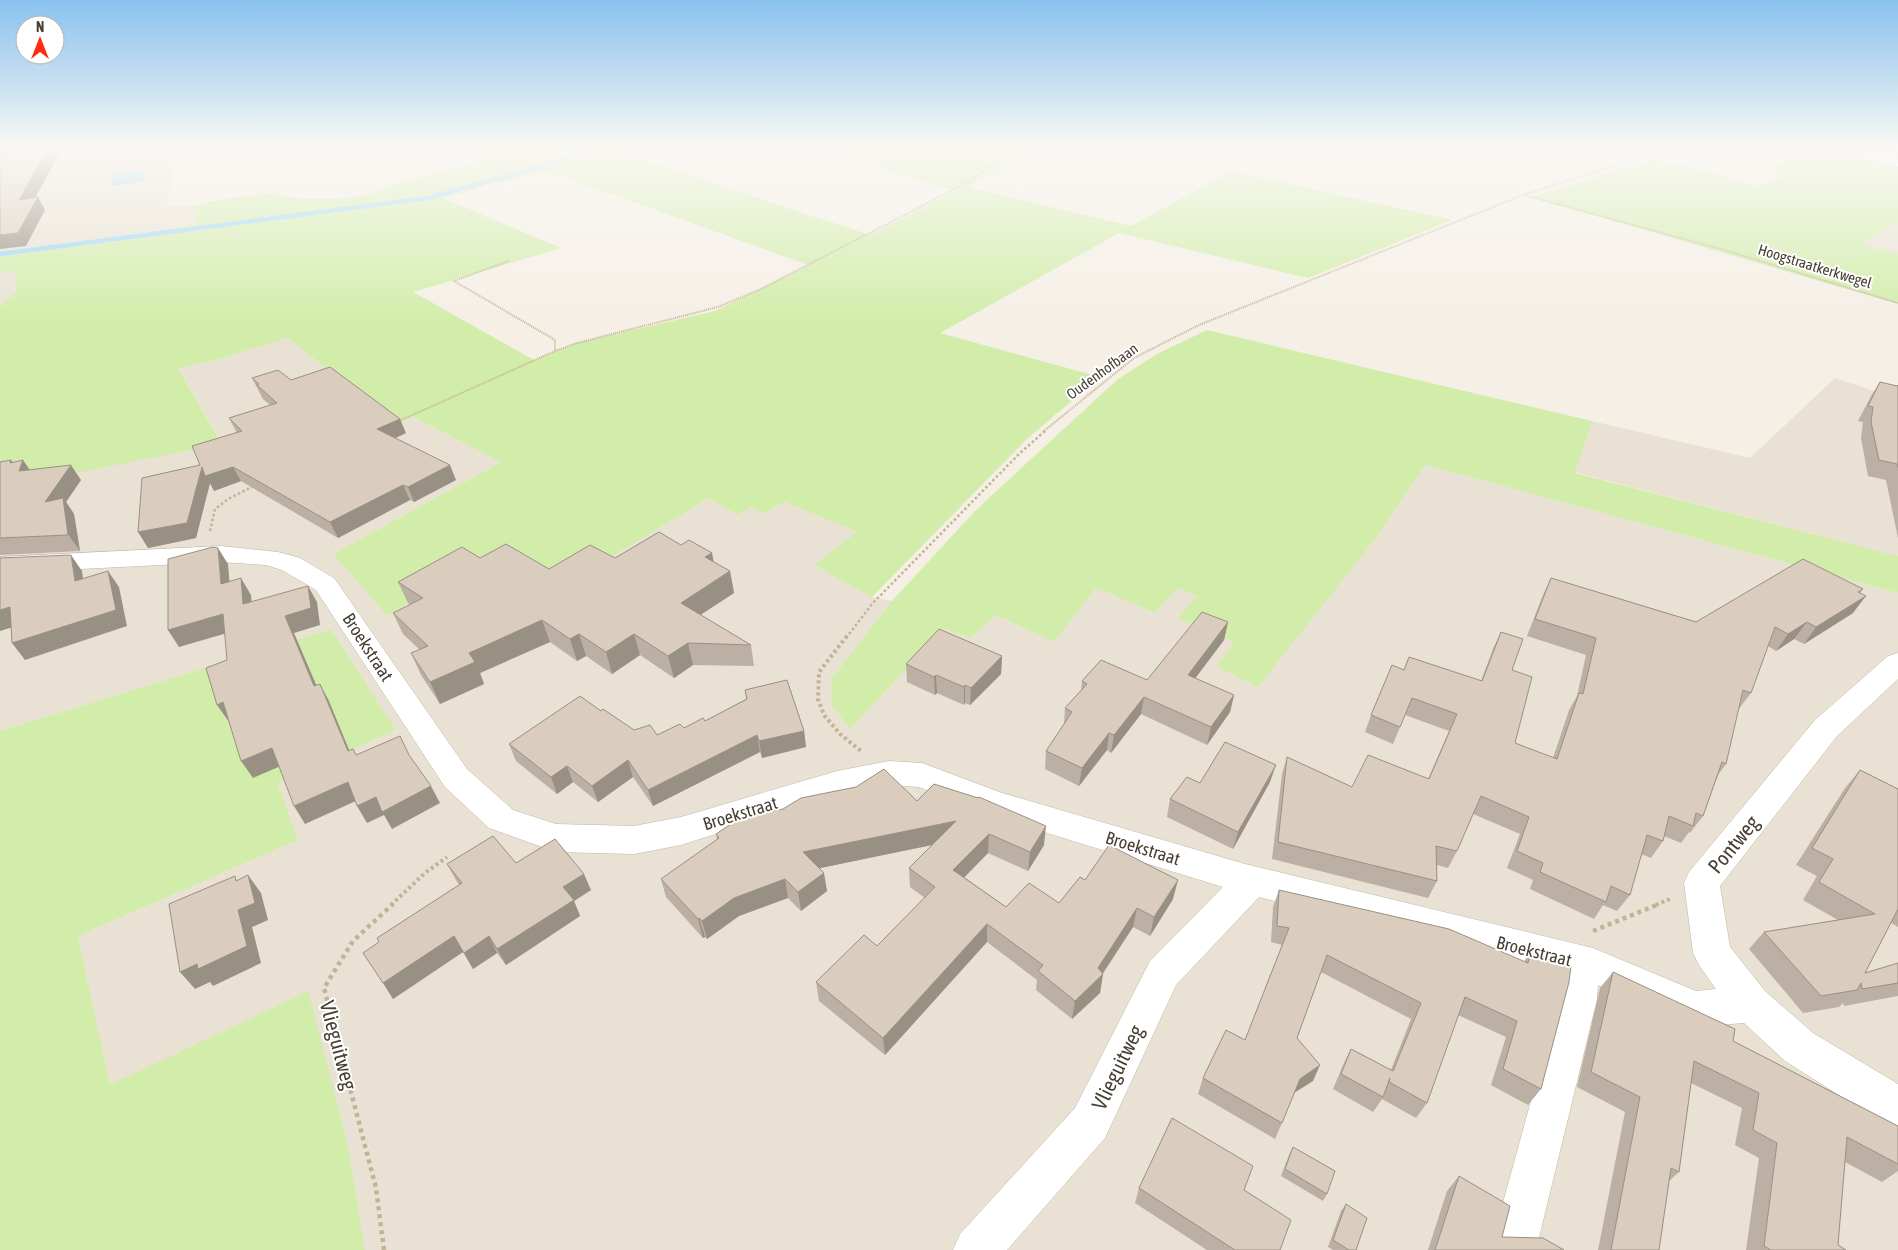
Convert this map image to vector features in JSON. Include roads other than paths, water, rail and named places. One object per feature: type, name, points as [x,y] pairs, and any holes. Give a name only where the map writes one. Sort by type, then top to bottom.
[{"type":"street","name":"Broekstraat","points":[[0,565],[204,555],[269,557],[291,564],[325,584],[456,778],[501,819],[556,838],[634,840],[681,831],[837,783],[889,773],[922,775],[994,804],[1252,881],[1584,948]]},
{"type":"street","name":"Pontweg","points":[[1898,663],[1826,728],[1702,883],[1712,953],[1750,1004],[1799,1047],[1898,1108]]},
{"type":"street","name":"Vlieguitweg","points":[[976,1250],[1090,1123],[1163,973],[1252,881]]},
{"type":"street","name":"Broekstraat","points":[[1584,948],[1593,965],[1695,1009],[1750,1004]]},
{"type":"street","name":"Broekstraat","points":[[1513,1250],[1578,999],[1584,948]]},
{"type":"waterway","points":[[0,254],[364,206]]}]
